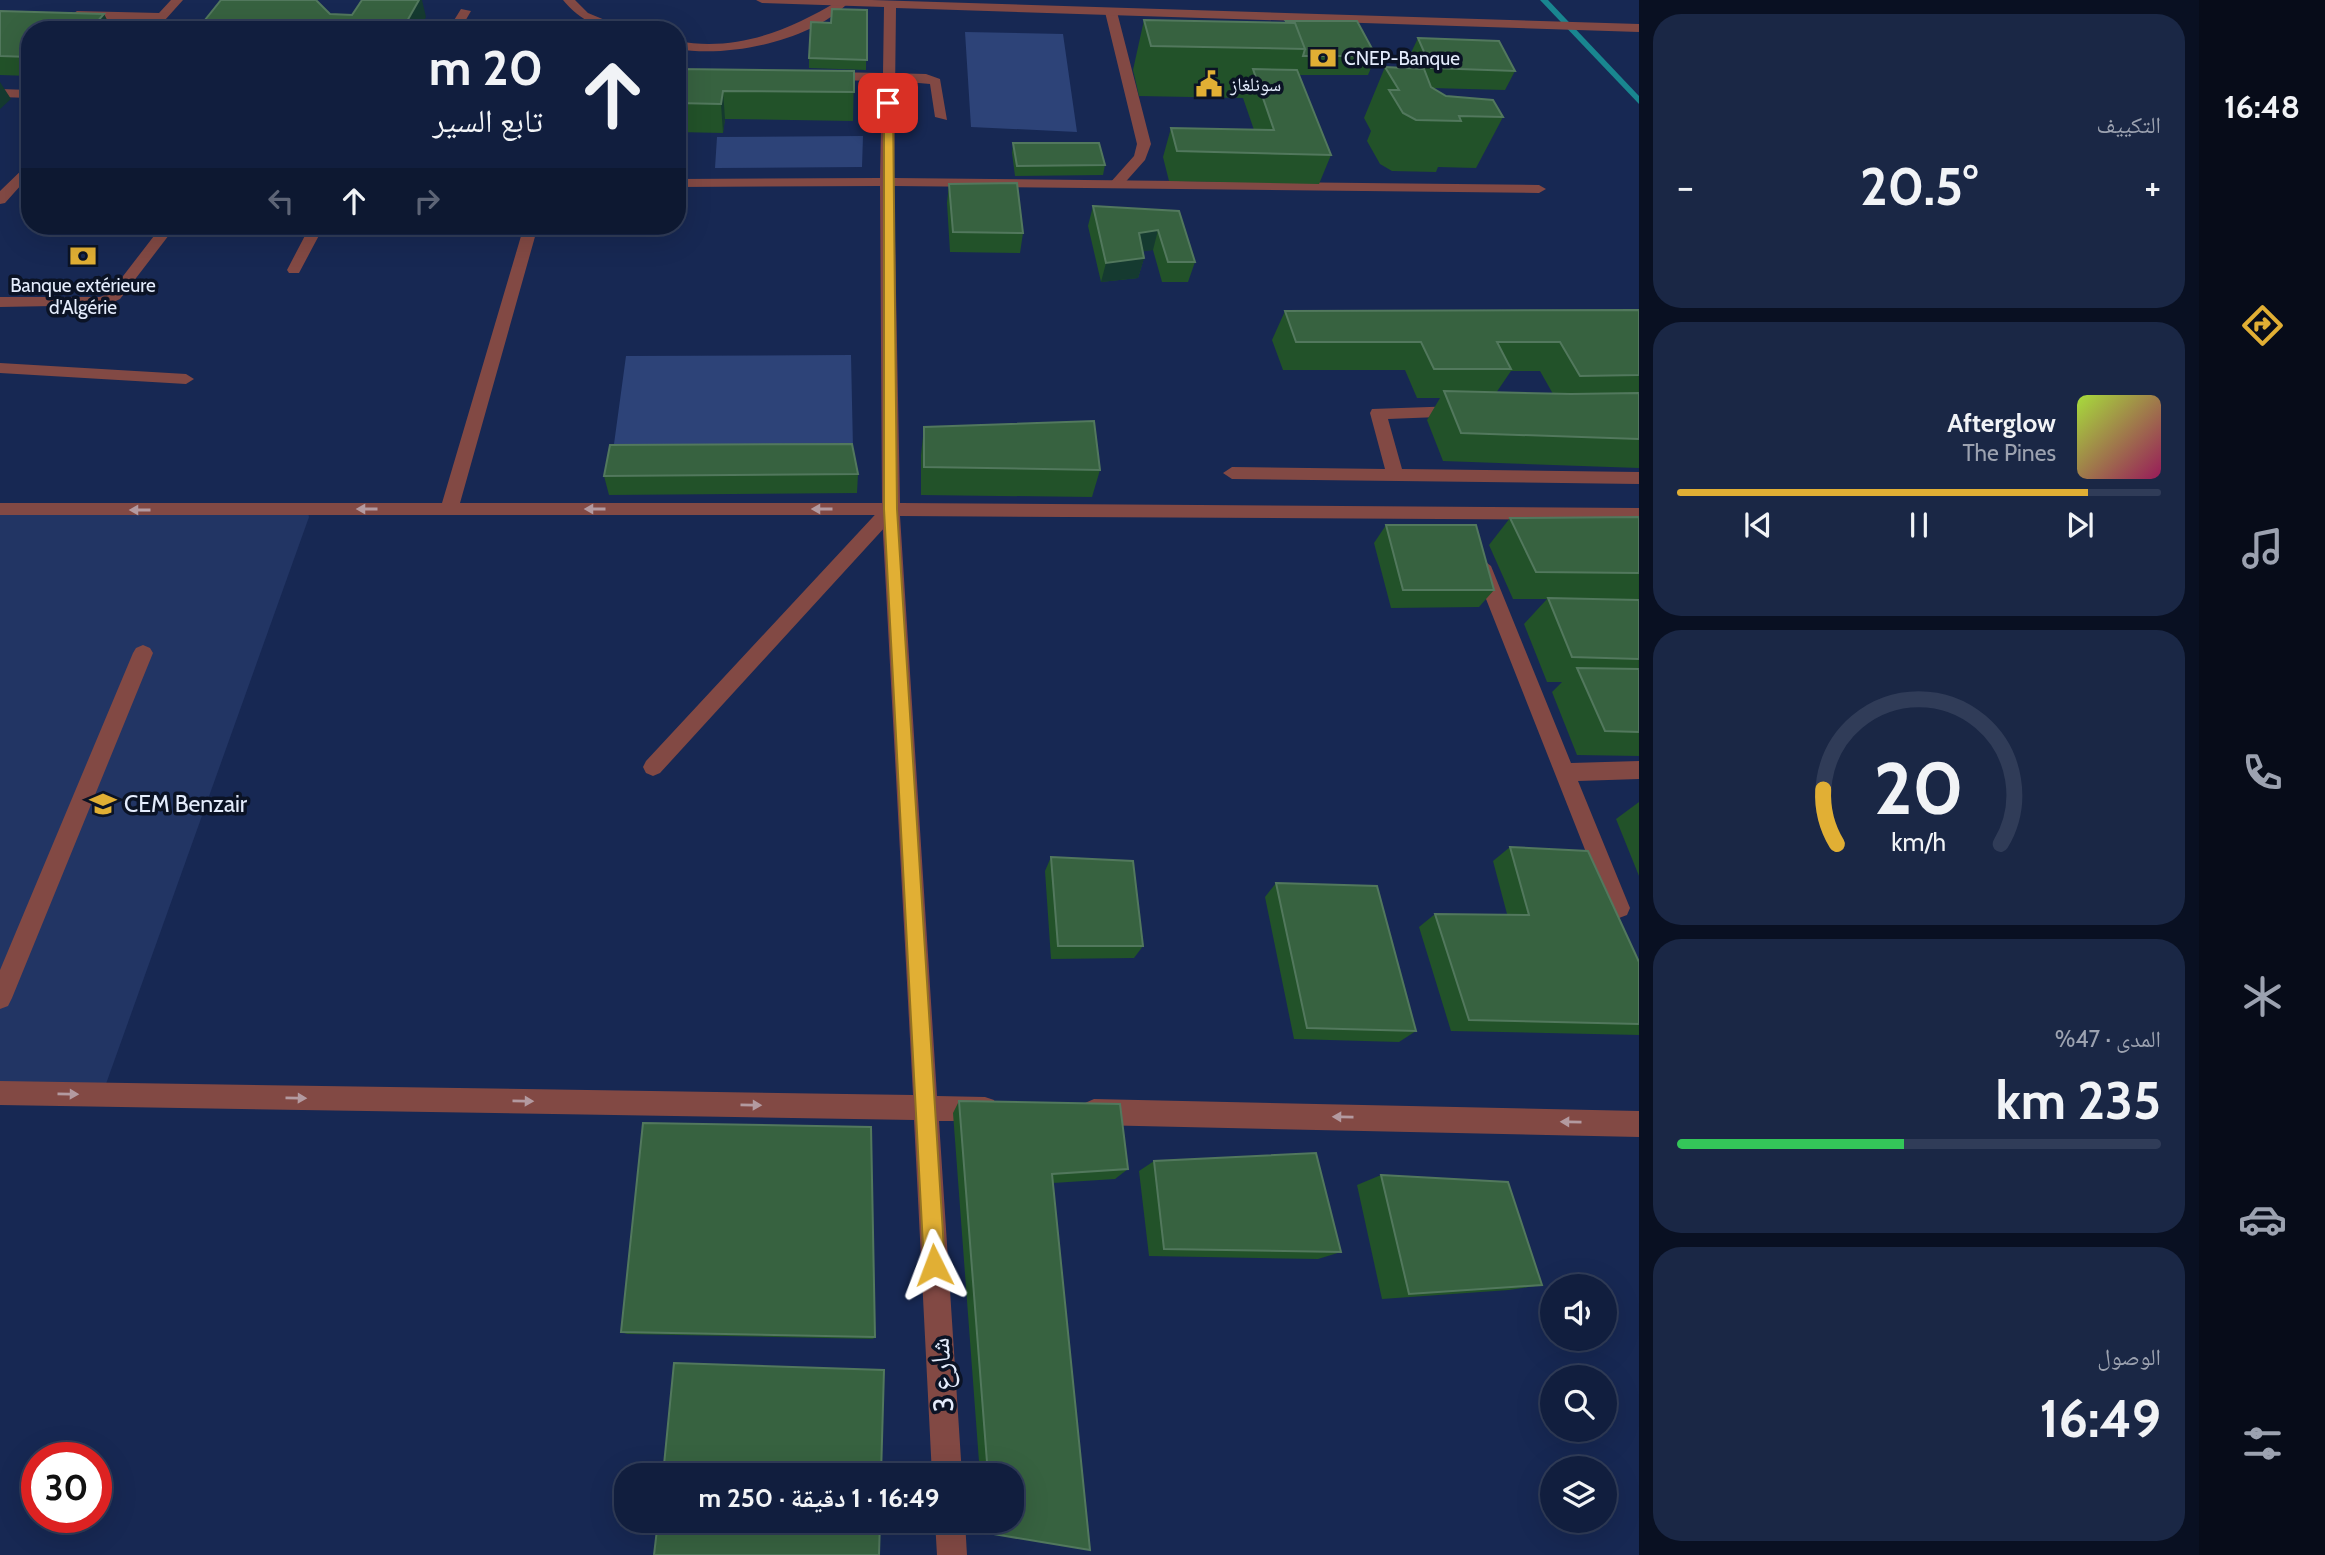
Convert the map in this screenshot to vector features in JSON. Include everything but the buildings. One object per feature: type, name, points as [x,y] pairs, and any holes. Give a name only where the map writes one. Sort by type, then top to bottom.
[{"type":"street","points":[[159,21],[177,0]]},
{"type":"street","points":[[569,0],[584,16],[598,21]]},
{"type":"street","points":[[762,0],[1634,28]]},
{"type":"street","points":[[1171,0],[1177,14]]},
{"type":"street","points":[[686,48],[697,51],[777,38],[819,18],[842,3]]},
{"type":"street","name":"شارع 3","points":[[890,5],[887,182],[891,509],[946,1463]]},
{"type":"street","points":[[458,21],[464,10]]},
{"type":"street","points":[[1111,12],[1126,48],[1144,144],[1140,158],[1116,184]]},
{"type":"street","points":[[68,15],[162,17]]},
{"type":"street","points":[[810,76],[926,78],[936,82],[942,117]]},
{"type":"street","points":[[0,93],[21,94]]},
{"type":"street","points":[[0,200],[21,176]]},
{"type":"street","points":[[686,183],[887,182],[1539,189]]},
{"type":"street","points":[[0,302],[102,302],[115,296],[162,235]]},
{"type":"street","points":[[294,270],[312,235]]},
{"type":"street","points":[[449,509],[528,235]]},
{"type":"street","points":[[0,368],[186,379]]},
{"type":"street","points":[[1395,475],[1378,413],[1477,412]]},
{"type":"street","points":[[1232,473],[1639,478]]},
{"type":"street","points":[[1482,476],[1497,513]]},
{"type":"street","points":[[0,509],[891,509],[1639,514]]},
{"type":"street","points":[[653,766],[891,509]]},
{"type":"street","points":[[1461,513],[1619,908]]},
{"type":"street","points":[[0,998],[143,653]]},
{"type":"street","points":[[1564,772],[1639,771]]},
{"type":"street","points":[[0,1093],[1006,1110]]},
{"type":"street","points":[[1074,1111],[1639,1124]]},
{"type":"street","points":[[951,1533],[952,1555]]},
{"type":"shaded area","points":[[965,32],[1063,34],[1077,132],[971,127]]},
{"type":"shaded area","points":[[863,136],[862,167],[715,168],[717,137]]},
{"type":"shaded area","points":[[851,355],[853,449],[614,444],[626,356]]},
{"type":"shaded area","name":"CEM Benzair","points":[[0,509],[307,509],[309,517],[102,1095],[0,1093]]},
{"type":"waterway","points":[[1544,0],[1639,101]]},
{"type":"place","name":"CNEP-Banque","points":[[1323,58]]},
{"type":"place","name":"سونلغاز","points":[[1209,84]]},
{"type":"place","name":"Banque extérieure d'Algérie","points":[[83,256]]},
{"type":"place","name":"CEM Benzair","points":[[103,804]]},
{"type":"route","points":[[888,103],[891,509],[934,1265]]}]
